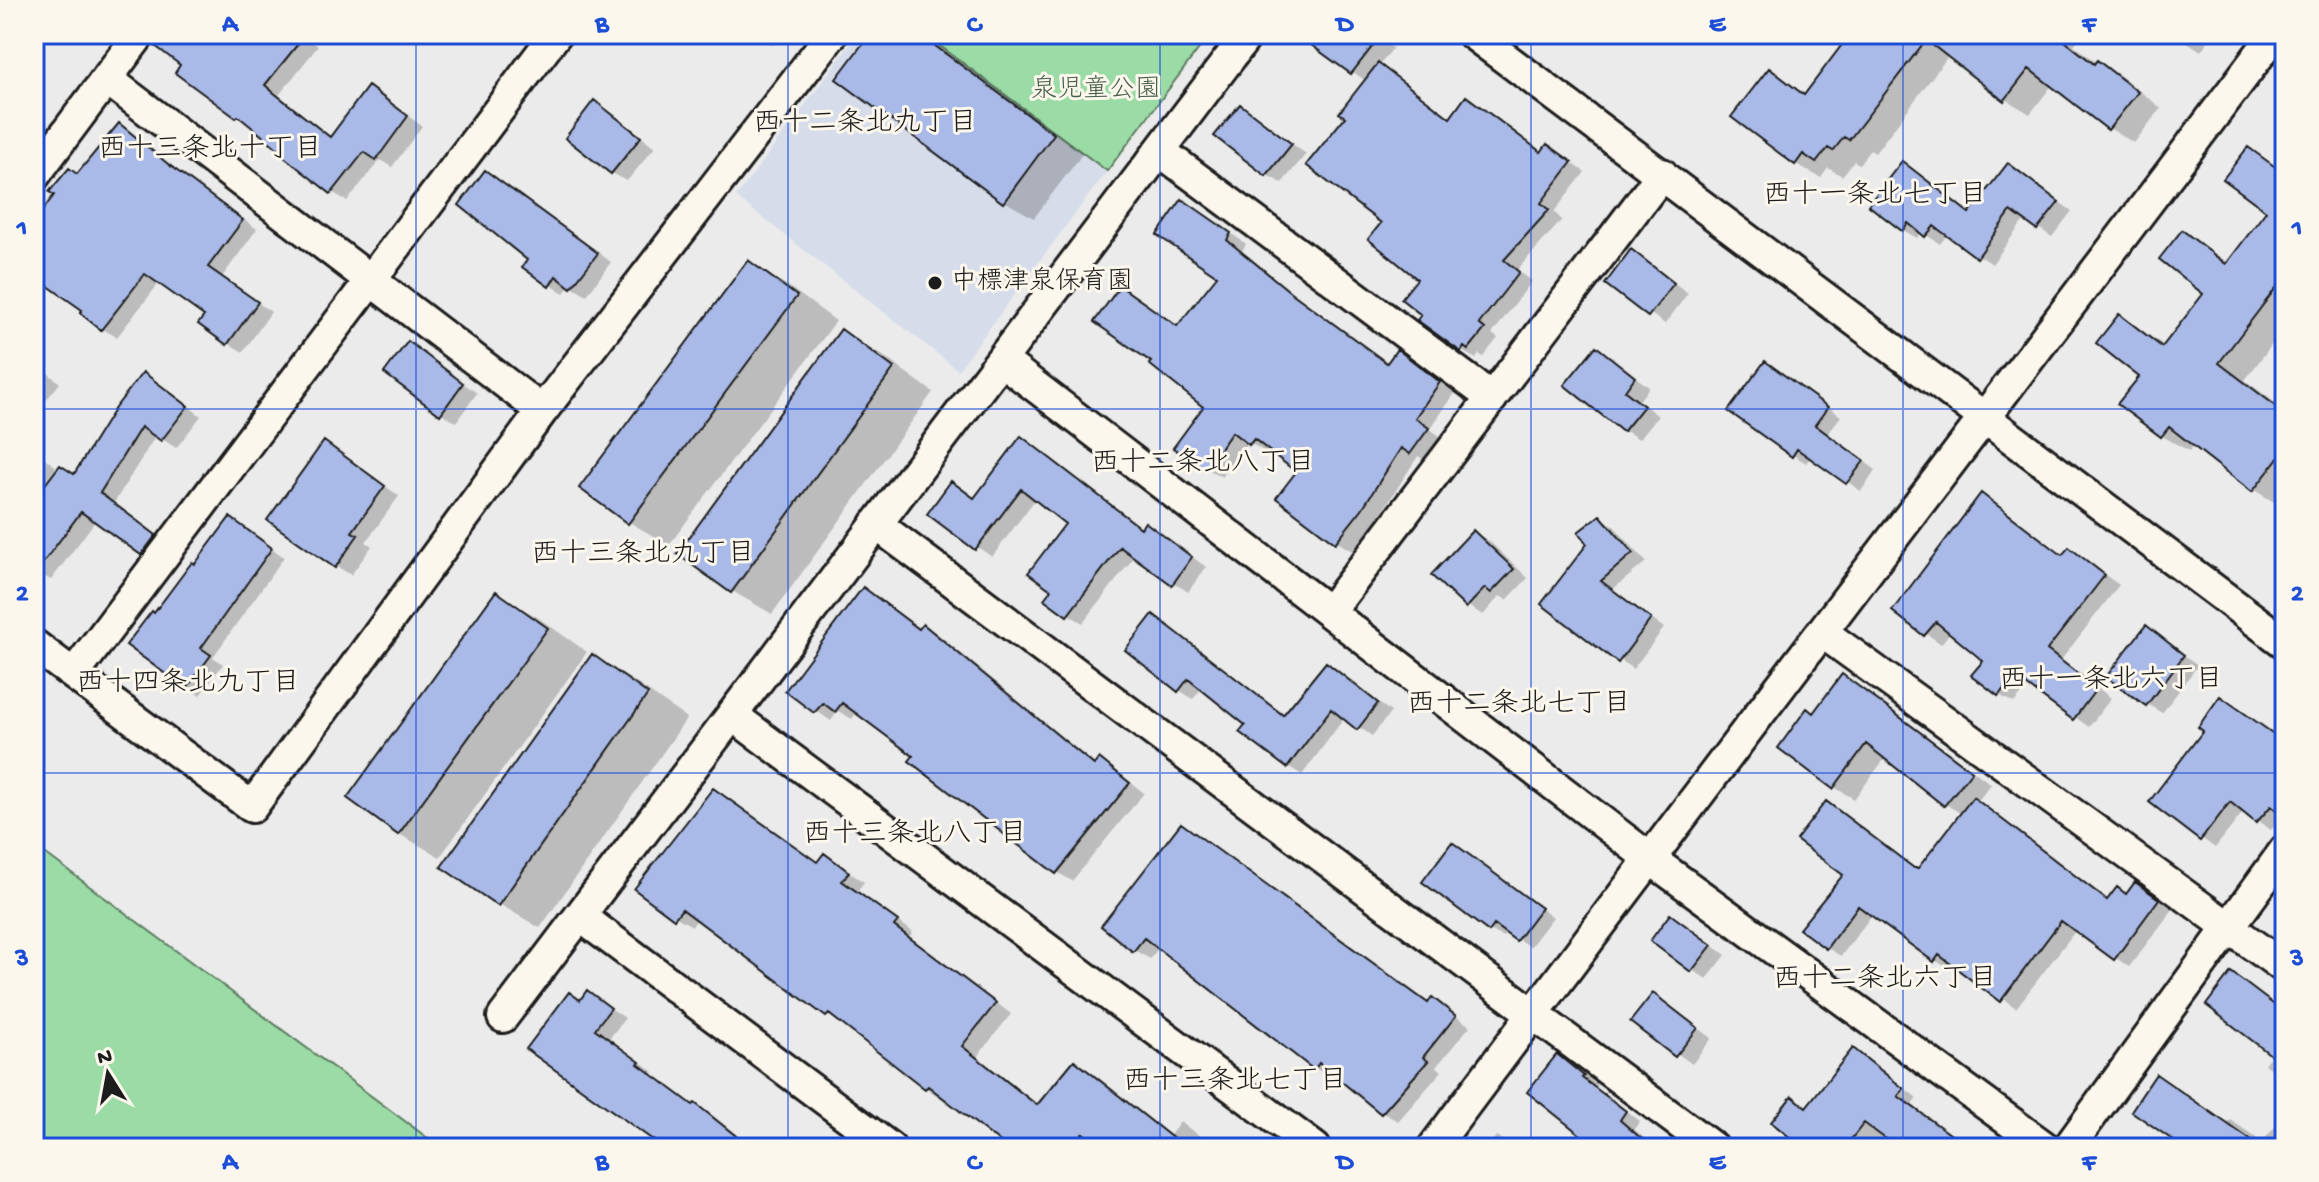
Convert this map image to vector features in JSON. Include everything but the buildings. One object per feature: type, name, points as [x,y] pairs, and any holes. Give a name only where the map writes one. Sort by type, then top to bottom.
[{"type":"street","points":[[39,158],[107,79],[140,34]]},
{"type":"street","points":[[74,674],[556,34]]},
{"type":"street","points":[[34,645],[252,807],[542,411],[832,34]]},
{"type":"street","points":[[503,1017],[1248,34]]},
{"type":"street","points":[[1473,34],[2285,643]]},
{"type":"street","points":[[1433,1148],[1649,858],[2275,34]]},
{"type":"street","points":[[107,79],[542,411]]},
{"type":"street","points":[[1160,151],[1492,398]]},
{"type":"street","points":[[1329,612],[1662,174]]},
{"type":"street","points":[[1001,360],[1649,858],[2046,1148]]},
{"type":"street","points":[[876,524],[1713,1148]]},
{"type":"street","points":[[1822,632],[2285,968]]},
{"type":"street","points":[[732,715],[1315,1148]]},
{"type":"street","points":[[2068,1148],[2285,850]]},
{"type":"street","points":[[580,916],[890,1148]]},
{"type":"shaded area","name":"中標津泉保育園","points":[[858,34],[924,34],[1107,171],[958,370],[736,197]]},
{"type":"green space","name":"泉児童公園","points":[[924,34],[1210,34],[1107,171]]},
{"type":"green space","points":[[34,845],[441,1148],[34,1148]]},
{"type":"place","name":"中標津泉保育園","points":[[935,283]]},
{"type":"district","name":"西十二条北九丁目","points":[[865,124]]},
{"type":"district","name":"西十三条北十丁目","points":[[210,150]]},
{"type":"district","name":"西十一条北七丁目","points":[[1875,196]]},
{"type":"district","name":"西十二条北八丁目","points":[[1203,464]]},
{"type":"district","name":"西十三条北九丁目","points":[[643,555]]},
{"type":"district","name":"西十一条北六丁目","points":[[2111,681]]},
{"type":"district","name":"西十四条北九丁目","points":[[188,684]]},
{"type":"district","name":"西十二条北七丁目","points":[[1519,705]]},
{"type":"district","name":"西十三条北八丁目","points":[[915,835]]},
{"type":"district","name":"西十二条北六丁目","points":[[1885,980]]},
{"type":"district","name":"西十三条北七丁目","points":[[1235,1082]]}]
